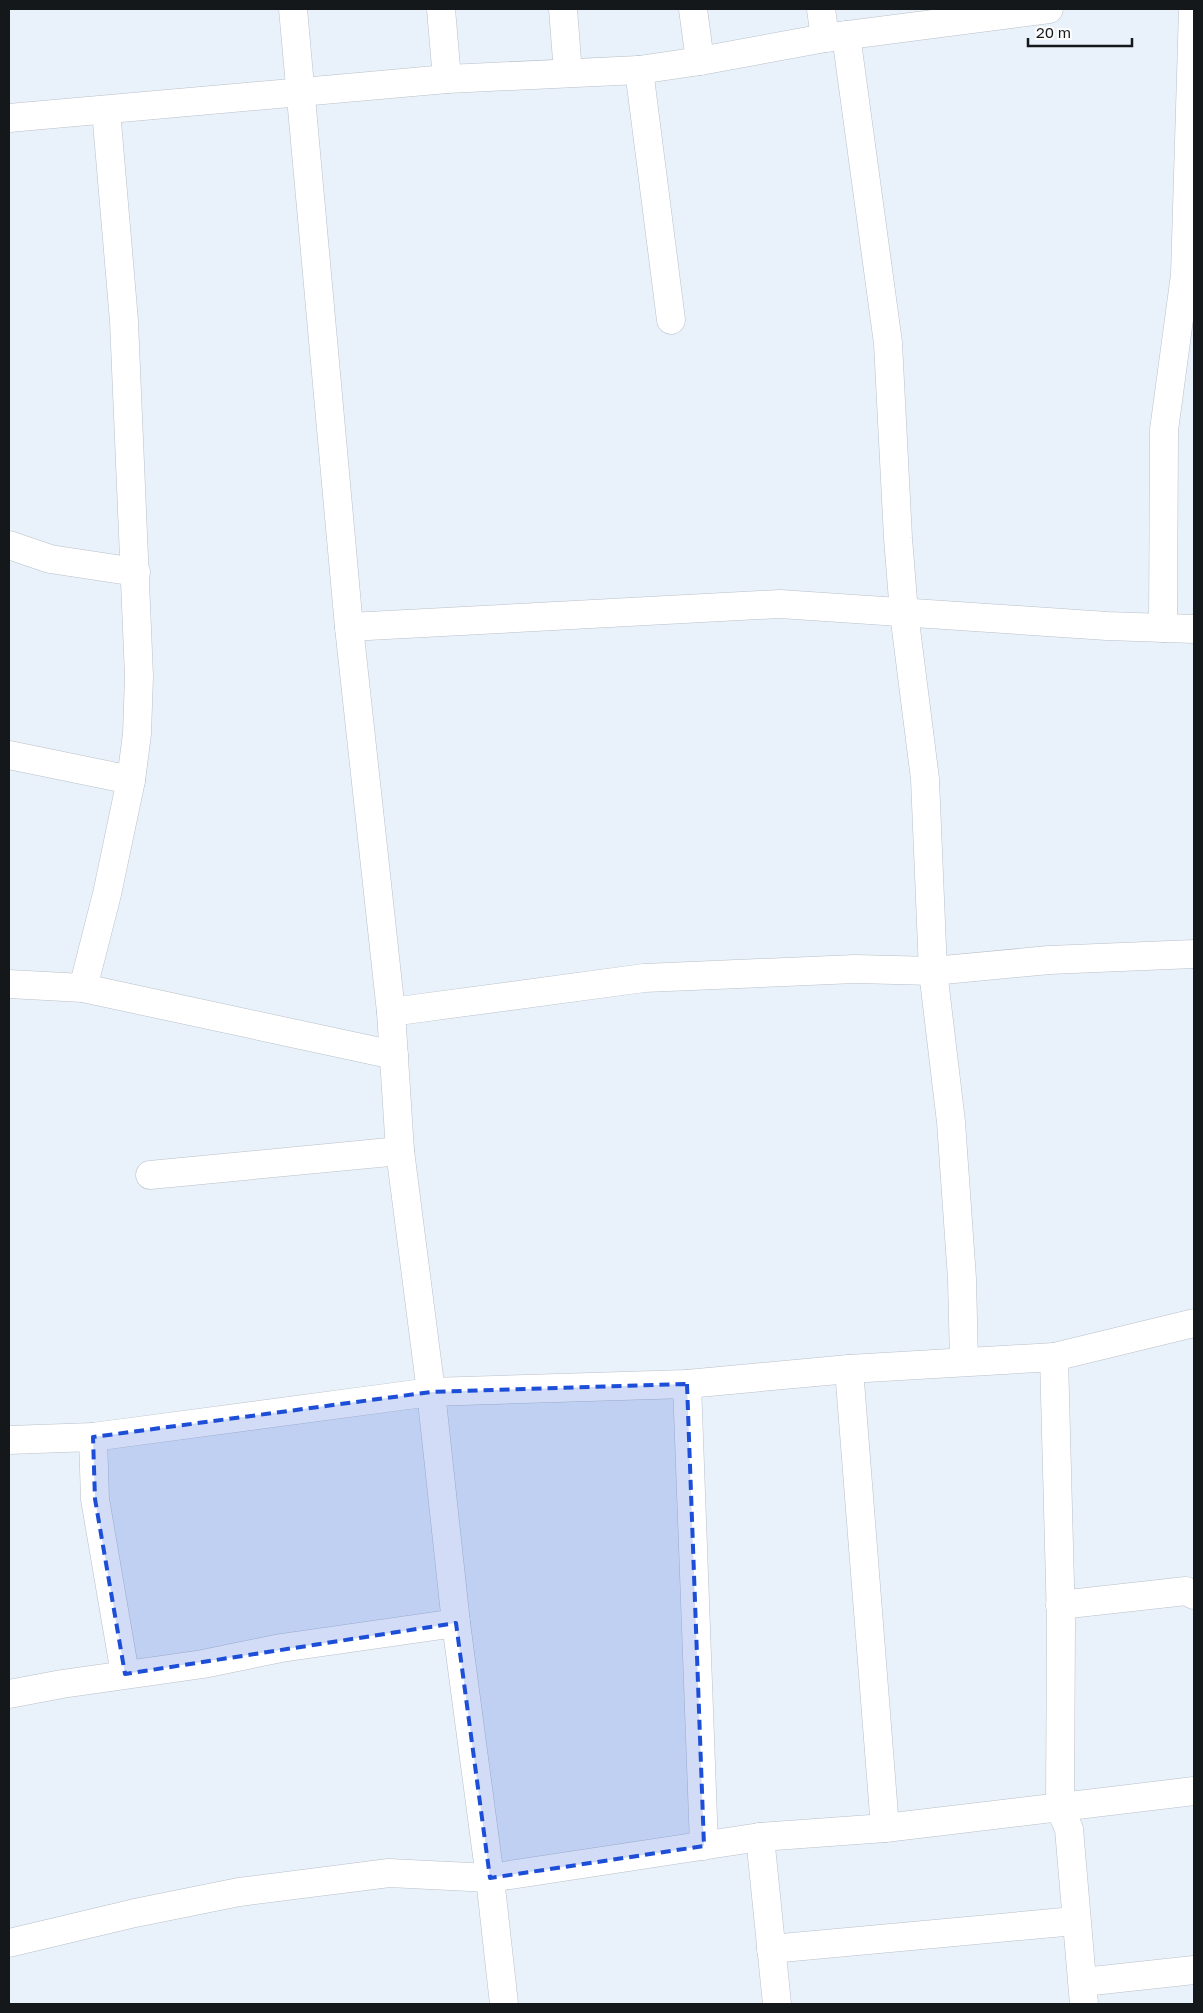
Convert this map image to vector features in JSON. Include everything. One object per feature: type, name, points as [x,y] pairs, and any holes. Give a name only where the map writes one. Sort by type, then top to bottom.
[{"type":"street","points":[[293,9],[349,626],[391,1012],[400,1151],[431,1392],[456,1623],[490,1878],[504,2004]]},
{"type":"street","points":[[441,9],[447,79]]},
{"type":"street","points":[[564,9],[568,73]]},
{"type":"street","points":[[693,9],[700,61]]},
{"type":"street","points":[[821,9],[836,37],[888,343],[898,538],[904,613],[925,779],[933,971],[951,1122],[962,1279],[964,1361]]},
{"type":"street","points":[[9,118],[447,79],[639,70],[700,61],[951,15],[1049,9]]},
{"type":"street","points":[[1162,628],[1164,430],[1185,274],[1193,9]]},
{"type":"street","points":[[639,70],[671,320]]},
{"type":"street","points":[[83,988],[107,894],[130,780],[137,734],[139,676],[124,322],[106,110]]},
{"type":"street","points":[[9,545],[50,559],[136,572]]},
{"type":"street","points":[[349,626],[780,604],[1107,626],[1194,629]]},
{"type":"street","points":[[9,754],[130,780]]},
{"type":"street","points":[[391,1012],[644,978],[855,969],[933,971],[1049,960],[1194,954]]},
{"type":"street","points":[[9,984],[83,988],[394,1055]]},
{"type":"street","points":[[150,1175],[400,1151]]},
{"type":"street","points":[[9,1440],[93,1437],[431,1392],[687,1384],[850,1369],[1054,1357],[1194,1323]]},
{"type":"street","points":[[1054,1357],[1060,1605],[1060,1808],[1069,1829],[1084,1993],[1194,1970]]},
{"type":"street","points":[[850,1369],[885,1828]]},
{"type":"street","points":[[687,1384],[704,1846]]},
{"type":"street","points":[[93,1437],[95,1499],[125,1674]]},
{"type":"street","points":[[1060,1605],[1186,1592],[1194,1595]]},
{"type":"street","points":[[9,1694],[125,1674],[203,1664],[281,1648],[456,1623]]},
{"type":"street","points":[[9,1943],[134,1913],[239,1892],[389,1873],[490,1878],[760,1837],[885,1828],[1194,1791]]},
{"type":"street","points":[[760,1837],[777,2004]]},
{"type":"street","points":[[771,1949],[1076,1920]]},
{"type":"highlighted area","points":[[687,1384],[704,1846],[490,1878],[456,1623],[125,1674],[95,1499],[93,1437],[431,1392]]}]
